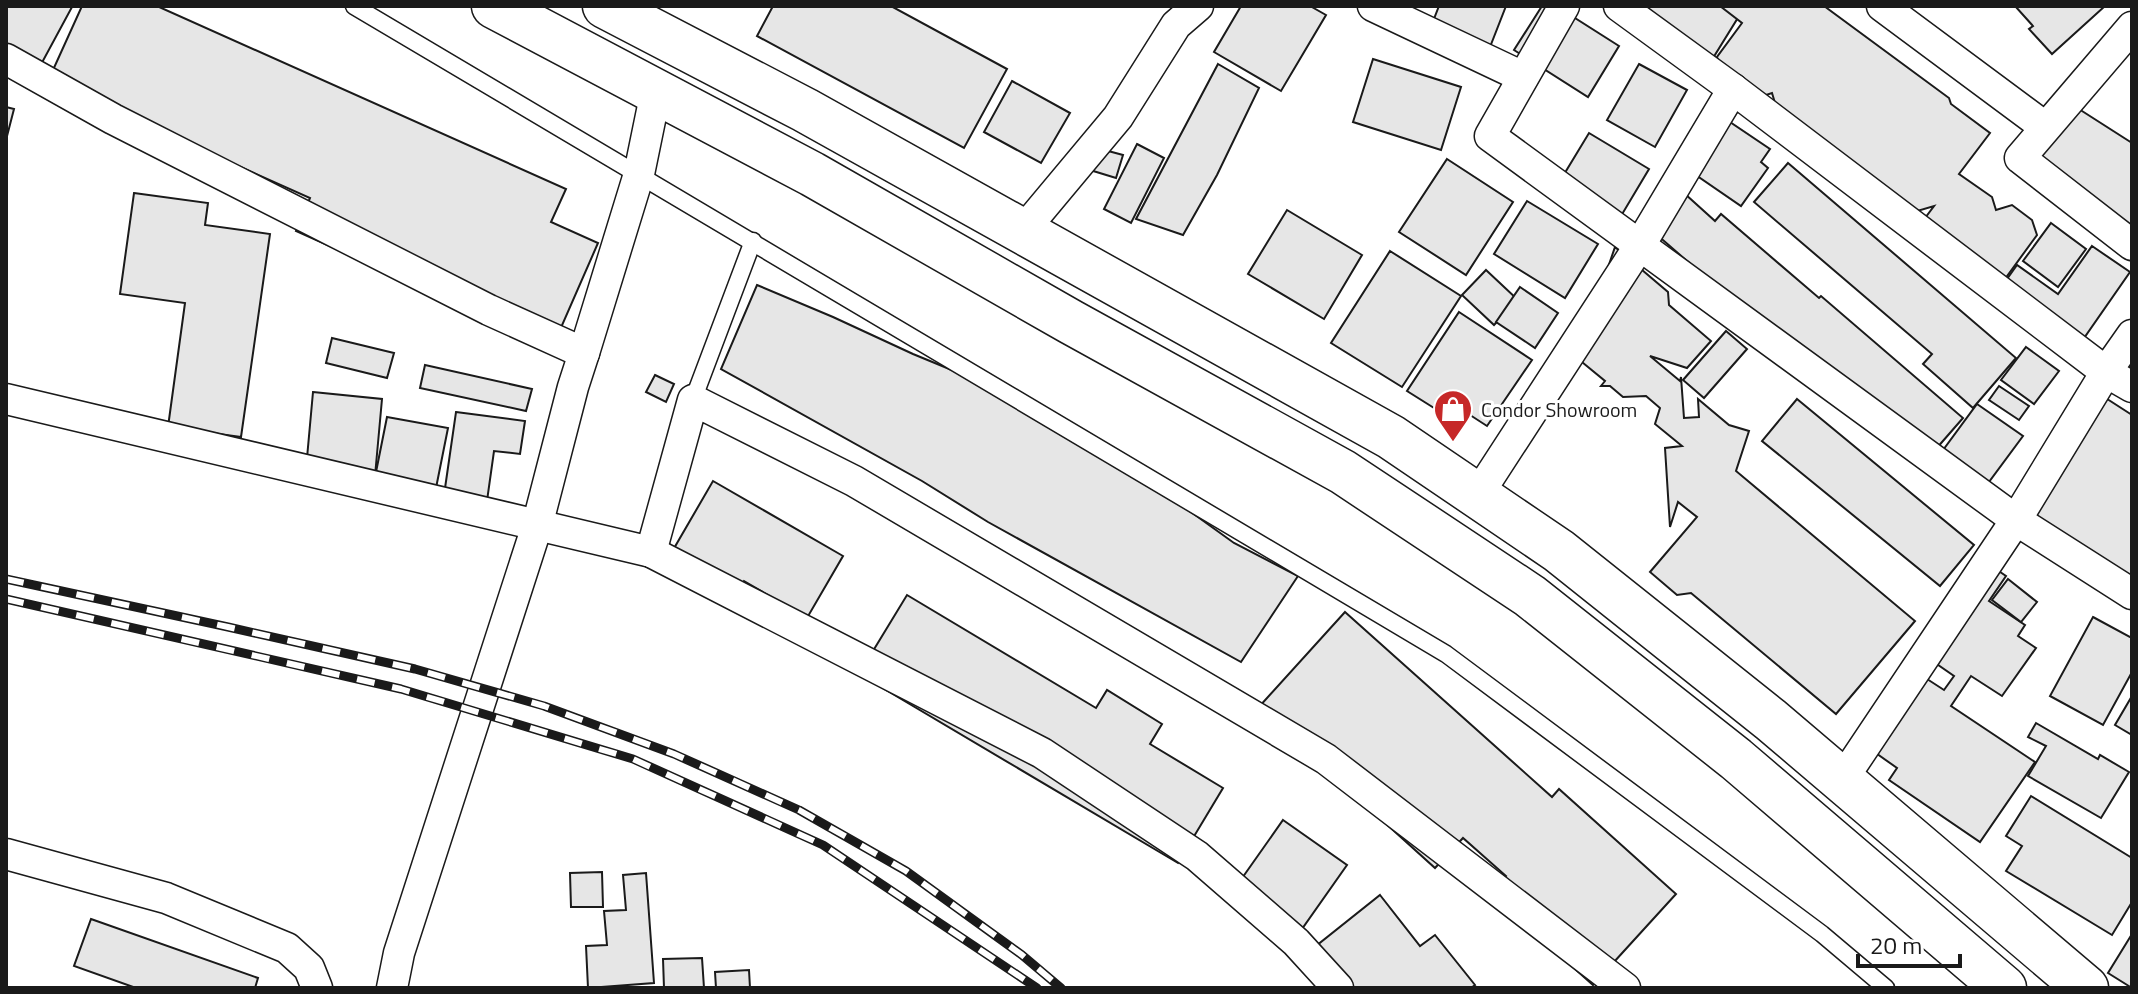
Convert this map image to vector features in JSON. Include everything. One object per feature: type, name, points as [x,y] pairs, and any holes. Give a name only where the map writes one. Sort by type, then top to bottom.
[{"type":"highway","points":[[494,6],[812,174],[1343,472],[1530,596],[1736,759],[2004,988]]},
{"type":"highway","points":[[605,6],[805,110],[1391,437],[1559,551],[1771,720],[2086,988]]},
{"type":"street","points":[[1022,232],[1118,117],[1176,25],[1198,6]]},
{"type":"street","points":[[1373,6],[1432,18],[1523,77]]},
{"type":"street","points":[[1564,6],[1490,136],[2016,520],[2132,594]]},
{"type":"street","points":[[1619,6],[2106,372],[2132,387]]},
{"type":"street","points":[[1882,6],[2045,127]]},
{"type":"street","points":[[2132,27],[2020,158],[2132,245]]},
{"type":"street","points":[[6,59],[113,119],[489,310],[584,353]]},
{"type":"street","points":[[1477,496],[1640,245],[1733,89]]},
{"type":"street","points":[[392,988],[399,953],[537,526],[573,387],[639,174],[656,91]]},
{"type":"street","points":[[1842,780],[2016,520],[2132,335]]},
{"type":"street","points":[[6,399],[651,552],[1042,753],[1197,856],[1296,942],[1338,988]]},
{"type":"street","points":[[651,552],[693,400],[854,481],[1326,759],[1625,988]]},
{"type":"street","points":[[6,854],[166,898],[287,948],[309,968],[317,988]]},
{"type":"lane","points":[[354,6],[1446,654],[1822,934],[1886,988]]},
{"type":"lane","points":[[693,400],[753,241]]},
{"type":"building","points":[[6,6],[72,7],[31,83],[6,69]]},
{"type":"building","points":[[82,6],[157,6],[566,189],[551,222],[598,243],[553,346],[296,231],[310,198],[48,81]]},
{"type":"building","points":[[773,6],[891,6],[1007,69],[964,148],[757,36]]},
{"type":"building","points":[[1241,6],[1310,6],[1326,15],[1281,91],[1214,52]]},
{"type":"building","points":[[1439,6],[1506,6],[1490,47],[1432,24]]},
{"type":"building","points":[[1542,6],[1556,6],[1619,46],[1588,97],[1514,50]]},
{"type":"building","points":[[1629,6],[1722,6],[1739,16],[1713,58]]},
{"type":"building","points":[[1720,6],[1824,6],[1949,98],[1951,104],[1990,133],[1959,174],[1992,197],[1996,210],[2012,205],[2032,220],[2037,235],[1994,294],[1916,230],[1934,206],[1914,212],[1786,140],[1772,93],[1757,98],[1722,72],[1717,57],[1742,23]]},
{"type":"building","points":[[2015,6],[2105,6],[2052,54],[2029,29],[2033,26]]},
{"type":"building","points":[[1373,59],[1461,87],[1441,150],[1353,122]]},
{"type":"building","points":[[1218,64],[1259,88],[1217,175],[1183,235],[1136,219]]},
{"type":"building","points":[[1639,64],[1687,90],[1655,147],[1607,120]]},
{"type":"building","points":[[1012,81],[1070,113],[1041,163],[984,132]]},
{"type":"building","points":[[2057,95],[2132,143],[2132,228],[2018,155]]},
{"type":"building","points":[[1718,97],[1738,111],[1730,122],[1770,149],[1761,162],[1768,168],[1741,206],[1674,160]]},
{"type":"building","points":[[6,107],[14,109],[6,140]]},
{"type":"building","points":[[1589,133],[1649,169],[1621,216],[1560,181]]},
{"type":"building","points":[[1137,144],[1164,158],[1131,223],[1104,209]]},
{"type":"building","points":[[1097,148],[1123,155],[1116,178],[1090,170]]},
{"type":"building","points":[[1447,159],[1513,202],[1466,275],[1399,232]]},
{"type":"building","points":[[1788,163],[2016,358],[1973,408],[1923,364],[1932,354],[1754,202]]},
{"type":"building","points":[[1674,184],[1715,221],[1721,214],[1963,418],[1922,465],[1641,221]]},
{"type":"building","points":[[134,193],[208,203],[205,225],[270,234],[241,437],[168,427],[185,303],[120,294]]},
{"type":"building","points":[[1527,201],[1598,244],[1565,298],[1494,254]]},
{"type":"building","points":[[1287,210],[1362,255],[1324,319],[1248,274]]},
{"type":"building","points":[[2051,223],[2086,249],[2058,287],[2023,261]]},
{"type":"building","points":[[2092,246],[2130,272],[2075,351],[1995,296],[2017,265],[2058,294]]},
{"type":"building","points":[[1615,247],[1668,292],[1669,305],[1711,341],[1687,368],[1650,356],[1680,381],[1681,377],[1684,418],[1699,417],[1698,399],[1729,425],[1749,431],[1736,471],[1915,621],[1836,714],[1691,593],[1677,595],[1650,572],[1697,517],[1678,502],[1670,527],[1665,448],[1682,446],[1655,424],[1660,408],[1646,396],[1623,397],[1610,386],[1601,386],[1605,381],[1577,358]]},
{"type":"building","points":[[1390,251],[1461,296],[1402,387],[1331,343]]},
{"type":"building","points":[[1486,270],[1518,300],[1494,325],[1462,295]]},
{"type":"building","points":[[757,285],[1010,394],[1166,494],[1234,543],[1298,576],[1241,662],[721,369]]},
{"type":"building","points":[[1520,287],[1558,313],[1535,348],[1496,322]]},
{"type":"building","points":[[1459,312],[1532,360],[1487,426],[1450,402],[1442,413],[1407,391]]},
{"type":"building","points":[[1726,331],[1747,349],[1704,398],[1683,380]]},
{"type":"building","points":[[332,338],[394,353],[387,378],[326,363]]},
{"type":"building","points":[[2026,347],[2059,371],[2034,404],[2001,380]]},
{"type":"building","points":[[425,365],[532,389],[526,411],[420,388]]},
{"type":"building","points":[[655,375],[674,384],[666,402],[646,392]]},
{"type":"building","points":[[1999,386],[2029,406],[2019,420],[1989,400]]},
{"type":"building","points":[[2087,386],[2132,415],[2132,584],[2012,506]]},
{"type":"building","points":[[313,392],[382,399],[375,476],[306,469]]},
{"type":"building","points":[[1797,399],[1974,545],[1940,586],[1762,441]]},
{"type":"building","points":[[1977,404],[2023,436],[1980,494],[1935,461]]},
{"type":"building","points":[[456,412],[525,421],[520,454],[494,451],[485,515],[442,509]]},
{"type":"building","points":[[387,417],[448,428],[435,493],[374,482]]},
{"type":"building","points":[[713,481],[843,556],[807,618],[744,581],[736,595],[669,557]]},
{"type":"building","points":[[1981,559],[2006,576],[1989,601],[2025,625],[2018,636],[2036,648],[2002,696],[1971,676],[1951,706],[2035,762],[1980,842],[1889,780],[1897,768],[1873,751],[1924,677],[1944,690],[1954,676],[1918,651]]},
{"type":"building","points":[[2008,579],[2037,602],[2021,622],[1992,600]]},
{"type":"building","points":[[907,595],[1096,708],[1107,690],[1162,724],[1150,744],[1223,788],[1178,863],[859,674]]},
{"type":"building","points":[[1345,612],[1552,797],[1559,789],[1676,894],[1593,985],[1490,893],[1506,876],[1463,838],[1435,868],[1258,708]]},
{"type":"building","points":[[2093,617],[2132,638],[2132,672],[2103,725],[2050,696]]},
{"type":"building","points":[[2132,696],[2132,735],[2115,725]]},
{"type":"building","points":[[2036,723],[2098,759],[2100,755],[2129,772],[2101,818],[2028,776],[2046,746],[2028,737]]},
{"type":"building","points":[[2031,796],[2132,858],[2132,902],[2112,935],[2006,871],[2022,846],[2006,836]]},
{"type":"building","points":[[1283,820],[1347,865],[1297,936],[1233,891]]},
{"type":"building","points":[[602,872],[603,907],[571,907],[570,873]]},
{"type":"building","points":[[646,873],[654,983],[588,988],[586,946],[607,945],[604,911],[626,910],[623,875]]},
{"type":"building","points":[[1380,895],[1420,946],[1435,935],[1475,985],[1471,988],[1333,988],[1306,954]]},
{"type":"building","points":[[91,919],[258,978],[255,988],[136,988],[74,966]]},
{"type":"building","points":[[2132,934],[2132,988],[2108,973]]},
{"type":"building","points":[[702,958],[704,988],[664,988],[663,959]]},
{"type":"building","points":[[749,970],[750,988],[716,988],[715,972]]},
{"type":"railway","points":[[6,579],[415,669],[544,706],[674,754],[799,810],[906,871],[1022,955],[1061,988]]},
{"type":"railway","points":[[6,599],[401,689],[633,759],[823,845],[1037,988]]},
{"type":"place","name":"Condor Showroom","points":[[1453,443]]}]
